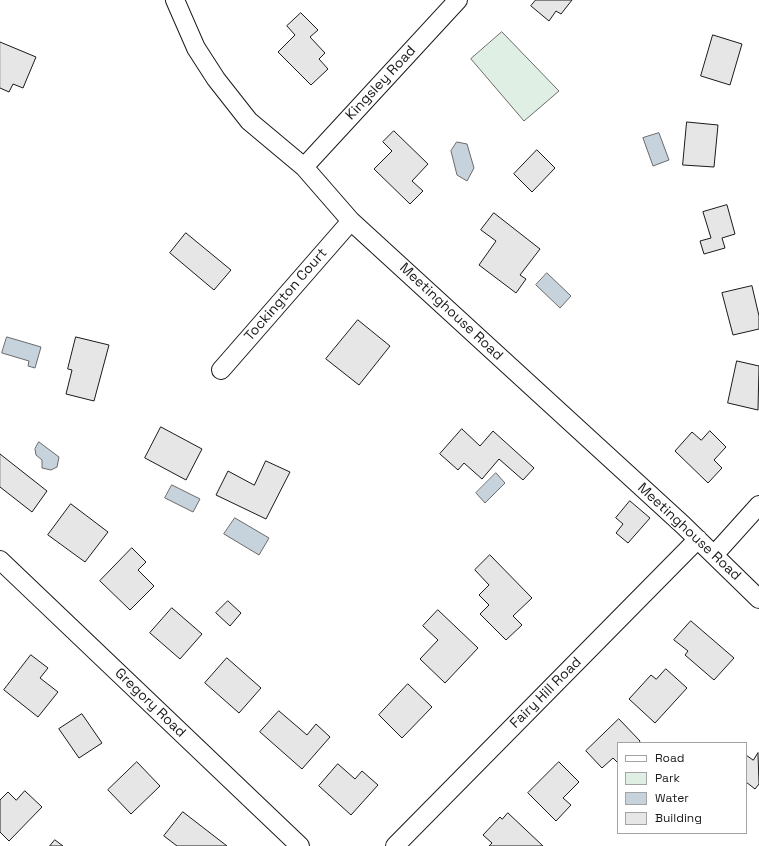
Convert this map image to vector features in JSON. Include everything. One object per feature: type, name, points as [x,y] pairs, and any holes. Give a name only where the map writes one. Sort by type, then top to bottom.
[{"type":"street","name":"Meetinghouse Road","points":[[175,0],[196,48],[216,79],[249,121],[304,167],[351,220],[698,539],[759,599]]},
{"type":"street","name":"Kingsley Road","points":[[304,167],[458,0]]},
{"type":"street","name":"Tockington Court","points":[[221,370],[351,220]]},
{"type":"street","points":[[714,555],[759,505]]},
{"type":"street","name":"Fairy Hill Road","points":[[395,846],[698,539]]},
{"type":"street","name":"Gregory Road","points":[[0,560],[300,846]]},
{"type":"green space","points":[[502,32],[559,91],[524,121],[471,59]]},
{"type":"water","points":[[659,133],[669,160],[653,166],[643,138]]},
{"type":"water","points":[[457,142],[467,144],[474,168],[467,181],[457,175],[451,151]]},
{"type":"water","points":[[547,273],[571,296],[560,308],[536,285]]},
{"type":"water","points":[[7,337],[41,347],[35,368],[28,366],[29,361],[2,353]]},
{"type":"water","points":[[39,442],[59,457],[57,467],[51,470],[42,468],[42,460],[36,455],[35,449]]},
{"type":"water","points":[[496,473],[505,483],[485,503],[476,493]]},
{"type":"water","points":[[172,485],[200,499],[193,512],[165,498]]},
{"type":"water","points":[[235,518],[269,538],[259,555],[224,534]]},
{"type":"building","points":[[536,0],[572,0],[561,14],[556,11],[549,21],[531,6]]},
{"type":"building","points":[[301,13],[318,30],[310,37],[325,53],[319,59],[328,69],[311,85],[278,52],[295,35],[287,26]]},
{"type":"building","points":[[713,35],[742,44],[730,85],[701,76]]},
{"type":"building","points":[[0,42],[36,57],[23,88],[13,84],[9,92],[0,88]]},
{"type":"building","points":[[687,122],[718,125],[714,167],[683,165]]},
{"type":"building","points":[[394,131],[428,164],[412,181],[423,191],[410,204],[374,169],[392,151],[383,142]]},
{"type":"building","points":[[537,150],[555,168],[532,192],[514,174]]},
{"type":"building","points":[[727,205],[735,234],[722,238],[725,248],[704,254],[700,241],[711,238],[703,212]]},
{"type":"building","points":[[494,213],[540,249],[520,275],[526,279],[516,293],[479,265],[496,241],[481,230]]},
{"type":"building","points":[[186,233],[231,270],[214,290],[170,253]]},
{"type":"building","points":[[752,286],[759,316],[759,329],[733,335],[722,293]]},
{"type":"building","points":[[358,320],[390,346],[359,385],[326,359]]},
{"type":"building","points":[[76,337],[109,345],[94,401],[66,394],[72,370],[68,369]]},
{"type":"building","points":[[737,361],[759,366],[758,410],[728,403]]},
{"type":"building","points":[[161,427],[202,449],[186,480],[145,458]]},
{"type":"building","points":[[462,429],[480,446],[493,431],[534,468],[523,480],[499,459],[482,479],[464,463],[458,470],[440,454]]},
{"type":"building","points":[[710,431],[726,447],[714,460],[722,468],[708,483],[675,451],[692,432],[701,440]]},
{"type":"building","points":[[0,454],[47,491],[32,512],[0,487]]},
{"type":"building","points":[[266,461],[290,472],[266,519],[216,495],[228,471],[254,485]]},
{"type":"building","points":[[630,501],[650,518],[628,543],[616,533],[623,524],[616,518]]},
{"type":"building","points":[[71,504],[108,532],[85,562],[48,535]]},
{"type":"building","points":[[132,548],[146,562],[138,570],[154,586],[130,610],[100,581]]},
{"type":"building","points":[[490,555],[532,598],[513,616],[522,625],[506,640],[480,614],[489,605],[479,595],[489,585],[475,570]]},
{"type":"building","points":[[228,601],[241,613],[230,626],[216,613]]},
{"type":"building","points":[[172,608],[202,634],[180,659],[150,633]]},
{"type":"building","points":[[438,610],[478,648],[445,683],[420,659],[438,640],[423,626]]},
{"type":"building","points":[[691,621],[734,658],[714,680],[685,655],[688,651],[674,640]]},
{"type":"building","points":[[31,655],[48,668],[40,678],[58,692],[38,717],[4,690]]},
{"type":"building","points":[[227,658],[261,688],[239,713],[205,683]]},
{"type":"building","points":[[666,669],[687,688],[655,723],[629,699],[651,675],[656,679]]},
{"type":"building","points":[[408,684],[432,707],[402,738],[379,715]]},
{"type":"building","points":[[279,711],[307,735],[316,724],[330,737],[302,769],[260,732]]},
{"type":"building","points":[[82,714],[102,743],[79,758],[59,729]]},
{"type":"building","points":[[619,719],[640,741],[617,742],[617,762],[613,758],[602,768],[586,751]]},
{"type":"building","points":[[758,753],[759,784],[755,789],[747,783],[747,756],[753,760]]},
{"type":"building","points":[[137,762],[160,786],[131,814],[108,790]]},
{"type":"building","points":[[559,762],[579,782],[563,798],[571,805],[556,821],[528,793]]},
{"type":"building","points":[[338,764],[355,779],[362,771],[378,785],[351,815],[319,786]]},
{"type":"building","points":[[25,791],[42,807],[9,841],[0,832],[0,800],[8,792],[16,800]]},
{"type":"building","points":[[183,812],[227,846],[177,846],[164,836]]},
{"type":"building","points":[[508,813],[543,846],[489,846],[492,843],[483,835],[500,817],[502,819]]},
{"type":"building","points":[[55,840],[63,846],[50,846]]}]
